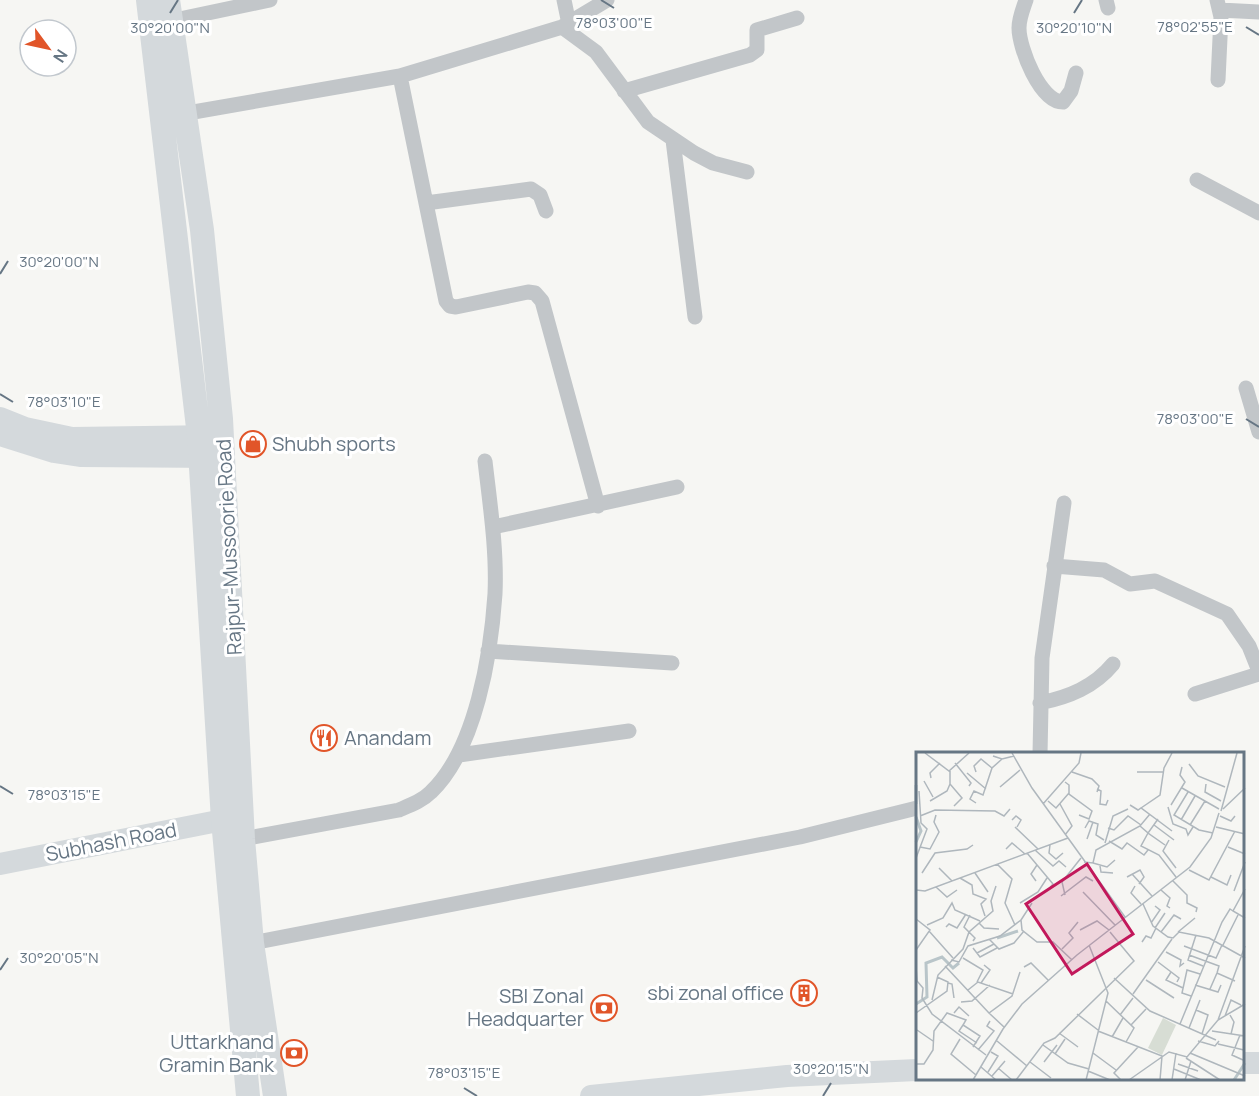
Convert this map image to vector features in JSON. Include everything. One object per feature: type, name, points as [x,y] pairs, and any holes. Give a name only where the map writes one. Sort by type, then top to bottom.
[{"type":"main road","name":"Rajpur-Mussoorie Road","points":[[148,0],[212,446],[252,943],[276,1096]]},
{"type":"main road","name":"Rajpur-Mussoorie Road","points":[[169,11],[182,114],[202,230],[212,446],[223,820],[248,1096]]},
{"type":"street","points":[[169,11],[270,0]]},
{"type":"street","points":[[564,0],[565,25],[596,52],[648,122],[673,141],[713,163],[747,172]]},
{"type":"street","points":[[182,114],[400,76],[565,25],[607,0]]},
{"type":"street","points":[[1026,0],[1020,16],[1020,40],[1031,70],[1044,90],[1058,102],[1063,102],[1068,97],[1076,73]]},
{"type":"street","points":[[1218,80],[1221,48],[1218,5],[1259,12]]},
{"type":"street","points":[[624,91],[750,56],[757,50],[757,30],[797,18]]},
{"type":"street","points":[[400,76],[446,301],[450,306],[456,307],[528,292],[535,293],[542,301],[598,506]]},
{"type":"street","points":[[673,141],[695,317]]},
{"type":"street","points":[[1197,180],[1259,213]]},
{"type":"street","points":[[426,203],[531,189],[540,195],[546,211]]},
{"type":"street","points":[[1246,388],[1259,432]]},
{"type":"street","points":[[0,418],[25,428],[72,438],[212,446]]},
{"type":"street","points":[[0,435],[54,452],[80,456],[212,446]]},
{"type":"street","points":[[243,838],[399,810],[416,803],[431,792],[459,755],[476,705],[488,651],[495,593],[493,527],[484,461]]},
{"type":"street","points":[[493,527],[677,487]]},
{"type":"street","points":[[1040,752],[1042,658],[1064,503]]},
{"type":"street","points":[[1054,566],[1104,570],[1130,584],[1155,581],[1227,614],[1249,646],[1259,672],[1195,694]]},
{"type":"street","points":[[488,651],[672,663]]},
{"type":"street","points":[[1040,704],[1064,698],[1089,686],[1102,678],[1113,664]]},
{"type":"street","points":[[459,755],[629,731]]},
{"type":"street","points":[[252,943],[800,837],[916,808]]},
{"type":"street","name":"Subhash Road","points":[[0,864],[223,820]]},
{"type":"street","points":[[591,1096],[787,1076],[916,1070]]},
{"type":"place","name":"Shubh sports","points":[[253,444]]},
{"type":"place","name":"Anandam","points":[[324,738]]},
{"type":"place","name":"sbi zonal office","points":[[804,993]]},
{"type":"place","name":"SBI Zonal Headquarter","points":[[604,1008]]},
{"type":"place","name":"Uttarkhand Gramin Bank","points":[[294,1053]]}]
